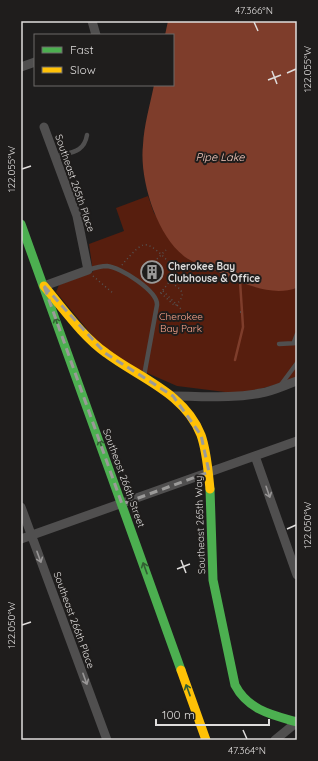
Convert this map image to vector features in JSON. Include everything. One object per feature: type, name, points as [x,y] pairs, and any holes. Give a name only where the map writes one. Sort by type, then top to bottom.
[{"type":"street","points":[[92,21],[96,34]]},
{"type":"street","points":[[21,67],[34,62]]},
{"type":"street","name":"Southeast 265th Place","points":[[44,127],[77,216],[88,270]]},
{"type":"street","name":"Southeast 266th Street","points":[[21,224],[206,740]]},
{"type":"street","points":[[44,286],[88,270]]},
{"type":"street","name":"Southeast 265th Way","points":[[44,286],[96,345],[115,360],[173,396],[193,420],[201,435],[209,472],[213,580],[234,685],[243,699],[257,710],[297,722]]},
{"type":"street","points":[[173,396],[246,396],[262,393],[297,381]]},
{"type":"street","points":[[21,539],[297,441]]},
{"type":"street","points":[[255,456],[297,575]]},
{"type":"street","name":"Southeast 266th Place","points":[[21,507],[107,740]]},
{"type":"street","points":[[275,740],[297,722]]},
{"type":"street","points":[[284,740],[297,722]]},
{"type":"lane","points":[[55,158],[81,149],[86,143],[88,135]]},
{"type":"lane","points":[[88,270],[106,266],[117,269],[131,276],[156,299],[157,305],[143,378]]},
{"type":"lane","points":[[278,344],[296,342],[297,334]]},
{"type":"lane","points":[[279,387],[297,363]]},
{"type":"path","points":[[117,269],[143,245],[152,246],[176,272],[156,299]]},
{"type":"path","points":[[157,259],[166,250]]},
{"type":"path","points":[[88,270],[96,280],[114,294]]},
{"type":"path","points":[[170,282],[180,288],[182,292],[182,299],[177,304]]},
{"type":"path","points":[[162,292],[175,306],[177,304],[181,309]]},
{"type":"highlighted area","points":[[44,286],[105,353],[173,396],[201,435],[209,472],[122,504]]},
{"type":"green space","name":"Cherokee Bay Park","points":[[148,196],[154,213],[188,259],[235,280],[293,289],[297,288],[297,379],[241,394],[177,386],[122,362],[96,340],[56,292],[59,285],[93,272],[89,244],[124,231],[116,208]]},
{"type":"water","name":"Pipe Lake","points":[[168,21],[297,21],[297,288],[279,291],[261,289],[188,259],[177,250],[167,238],[159,223],[147,191],[144,174],[143,145],[154,86],[174,86],[174,34],[165,34]]},
{"type":"waterway","points":[[235,360],[243,327],[240,281]]},
{"type":"traffic: fast","points":[[21,224],[181,670]]},
{"type":"traffic: fast","points":[[210,489],[213,580],[235,685],[240,693],[254,706],[270,714],[297,722]]},
{"type":"traffic: slow","points":[[44,286],[73,321],[97,346],[173,397],[194,420],[203,441],[210,489]]},
{"type":"traffic: slow","points":[[181,670],[206,740]]},
{"type":"place","name":"Cherokee Bay Clubhouse & Office","points":[[152,272]]}]
